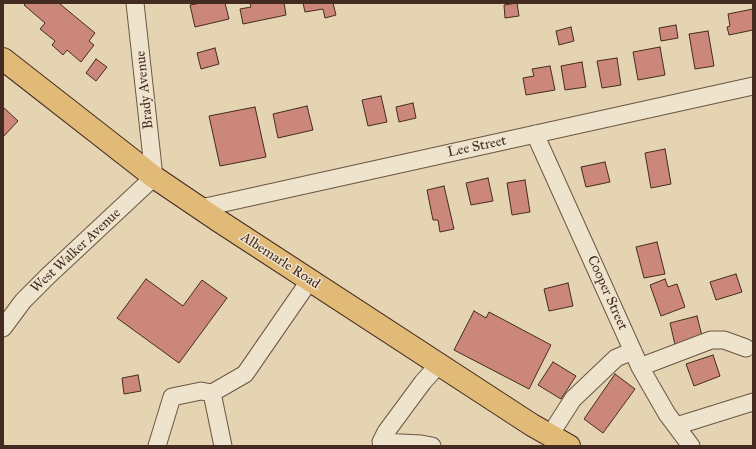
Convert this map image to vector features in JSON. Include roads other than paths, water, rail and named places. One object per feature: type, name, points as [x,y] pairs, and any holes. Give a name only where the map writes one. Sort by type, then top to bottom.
[{"type":"main road","name":"Albemarle Road","points":[[3,59],[154,177],[439,364],[560,441]]},
{"type":"street","name":"Brady Avenue","points":[[135,3],[154,177]]},
{"type":"street","name":"Lee Street","points":[[201,208],[753,86]]},
{"type":"street","name":"Cooper Street","points":[[535,134],[640,367],[668,414],[691,446]]},
{"type":"street","name":"West Walker Avenue","points":[[3,328],[23,301],[49,275],[154,177]]},
{"type":"street","points":[[157,446],[172,397],[201,390],[212,393],[245,374],[310,280]]},
{"type":"street","points":[[640,367],[711,340],[724,340],[746,348]]},
{"type":"street","points":[[560,441],[573,399],[616,358],[633,351]]},
{"type":"street","points":[[432,446],[381,442],[386,432],[423,382],[439,364]]},
{"type":"street","points":[[212,393],[223,446]]},
{"type":"street","points":[[676,426],[753,402]]}]
